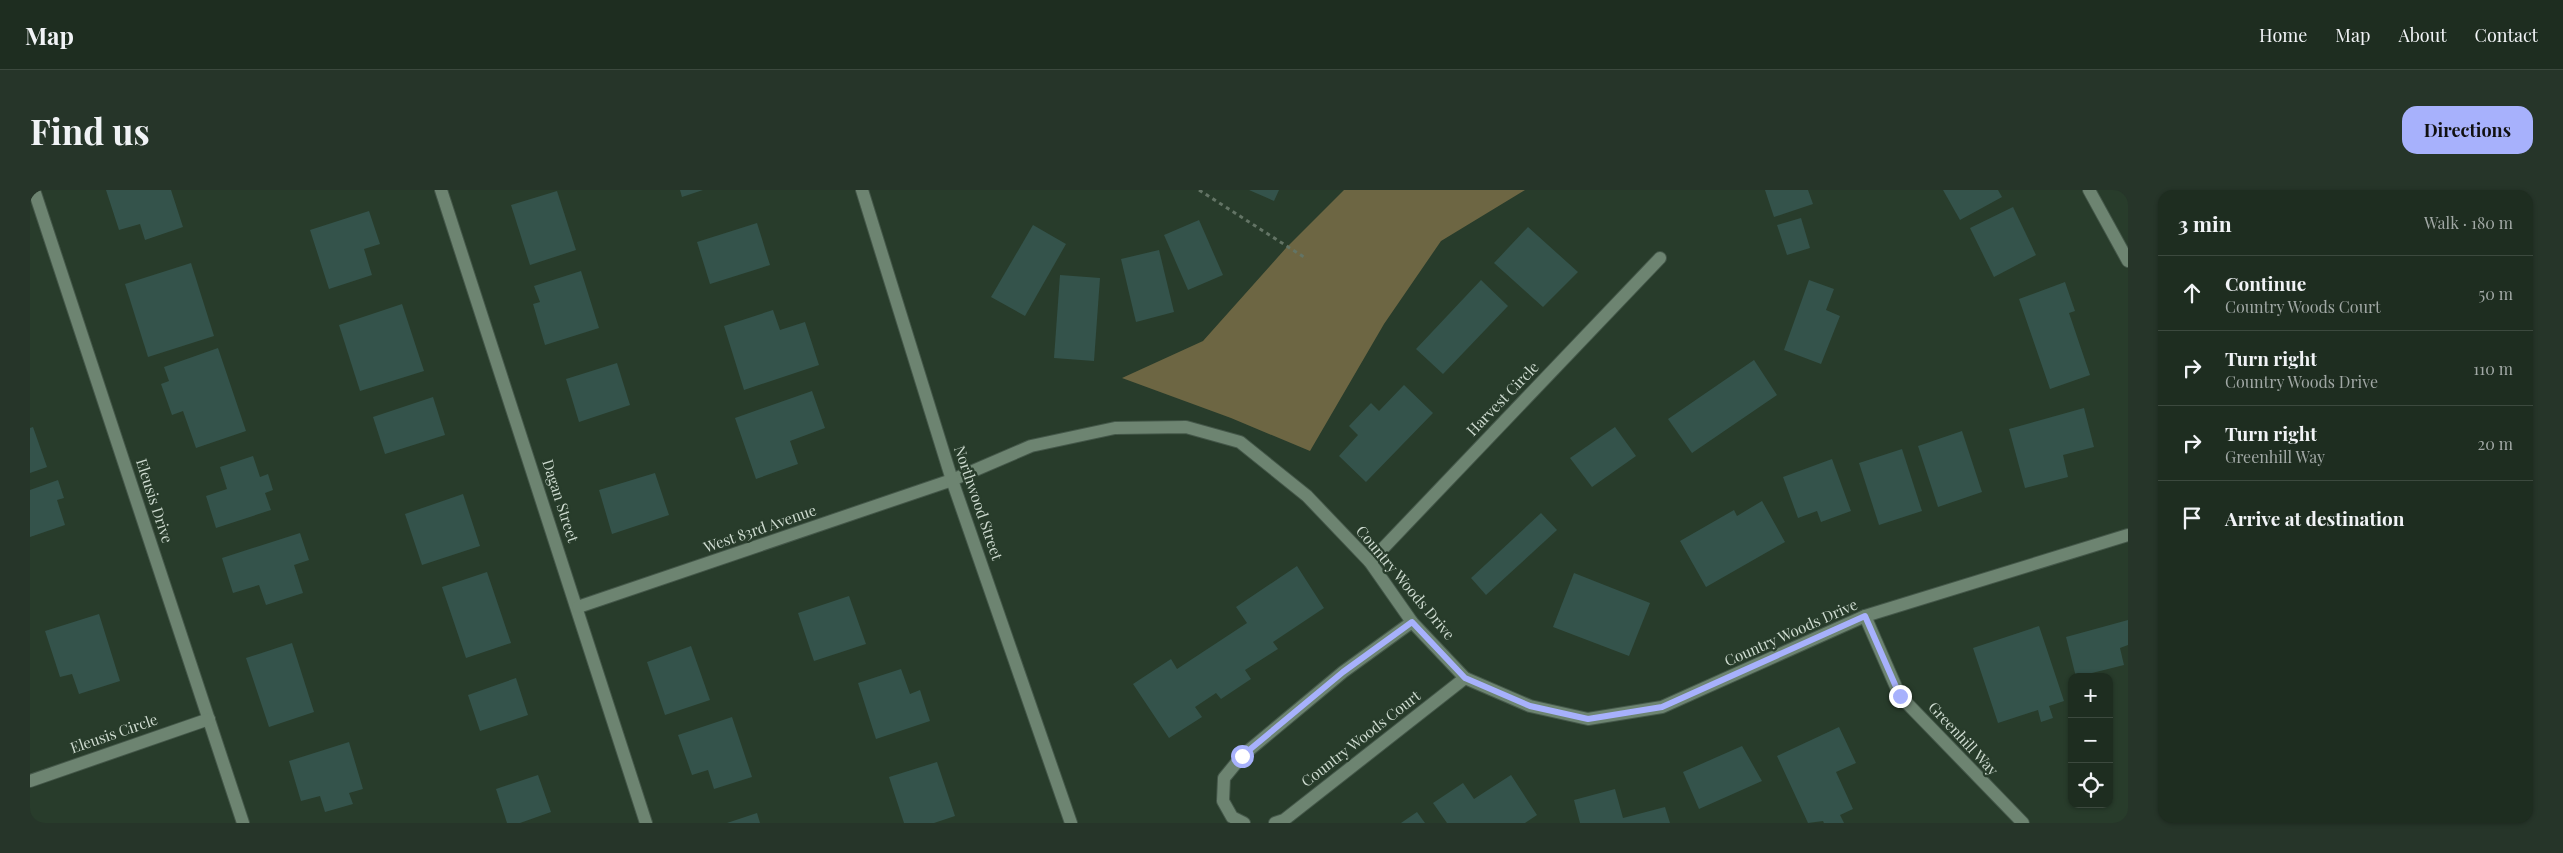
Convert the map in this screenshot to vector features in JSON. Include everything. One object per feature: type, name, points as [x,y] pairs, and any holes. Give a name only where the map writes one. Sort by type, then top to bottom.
[{"type":"street","name":"Eleusis Drive","points":[[34,190],[243,823]]},
{"type":"street","name":"Dagan Street","points":[[441,190],[578,608],[646,823]]},
{"type":"street","name":"Northwood Street","points":[[862,190],[952,480],[1071,823]]},
{"type":"street","points":[[2089,190],[2128,261]]},
{"type":"street","name":"Harvest Circle","points":[[1370,562],[1660,258]]},
{"type":"street","name":"Country Woods Drive","points":[[952,480],[1031,446],[1116,428],[1186,427],[1240,442],[1307,496],[1370,562],[1412,622],[1465,678],[1530,706],[1588,719],[1662,707],[1865,616],[2128,535]]},
{"type":"street","name":"West 83rd Avenue","points":[[578,608],[952,480]]},
{"type":"street","name":"Greenhill Way","points":[[1865,616],[1900,696],[2023,823]]},
{"type":"street","points":[[1244,823],[1232,817],[1222,801],[1224,778],[1242,756],[1343,672],[1412,622]]},
{"type":"street","name":"Country Woods Court","points":[[1275,823],[1284,820],[1465,678]]},
{"type":"street","name":"Eleusis Circle","points":[[30,781],[209,719]]},
{"type":"path","points":[[1199,190],[1307,259]]},
{"type":"shaded area","points":[[1344,190],[1525,190],[1441,241],[1384,324],[1310,451],[1231,418],[1122,378],[1203,341],[1286,248]]},
{"type":"building","points":[[106,190],[171,190],[183,227],[145,240],[140,224],[119,230]]},
{"type":"building","points":[[680,190],[703,190],[682,197]]},
{"type":"building","points":[[1249,190],[1279,190],[1274,201]]},
{"type":"building","points":[[1765,190],[1808,190],[1813,204],[1774,217]]},
{"type":"building","points":[[1943,190],[1998,190],[2002,197],[1960,220]]},
{"type":"building","points":[[557,191],[576,250],[530,265],[511,205]]},
{"type":"building","points":[[2013,207],[2036,255],[1994,277],[1970,228]]},
{"type":"building","points":[[369,211],[380,244],[364,249],[372,275],[329,289],[310,230]]},
{"type":"building","points":[[1801,218],[1810,248],[1787,255],[1777,225]]},
{"type":"building","points":[[1199,220],[1223,275],[1188,290],[1164,235]]},
{"type":"building","points":[[757,223],[770,265],[710,284],[697,242]]},
{"type":"building","points":[[1033,225],[1066,244],[1025,316],[991,297]]},
{"type":"building","points":[[1528,227],[1578,272],[1543,307],[1494,263]]},
{"type":"building","points":[[1159,250],[1174,312],[1136,322],[1121,259]]},
{"type":"building","points":[[191,263],[214,336],[148,357],[125,284]]},
{"type":"building","points":[[581,271],[599,328],[545,345],[533,304],[540,302],[534,286]]},
{"type":"building","points":[[1060,275],[1100,278],[1094,361],[1054,358]]},
{"type":"building","points":[[1481,280],[1508,306],[1443,374],[1416,349]]},
{"type":"building","points":[[1809,280],[1834,289],[1826,310],[1840,316],[1821,364],[1784,350]]},
{"type":"building","points":[[2065,282],[2075,311],[2069,313],[2090,375],[2050,389],[2019,299]]},
{"type":"building","points":[[402,304],[424,371],[360,391],[339,325]]},
{"type":"building","points":[[773,310],[780,330],[805,322],[819,365],[744,390],[724,326]]},
{"type":"building","points":[[218,348],[246,431],[196,448],[183,411],[172,415],[161,384],[169,381],[164,367]]},
{"type":"building","points":[[1754,360],[1777,395],[1692,453],[1668,419]]},
{"type":"building","points":[[617,363],[630,405],[579,422],[566,379]]},
{"type":"building","points":[[1404,385],[1433,413],[1366,482],[1339,456],[1358,435],[1349,426],[1371,403],[1379,411]]},
{"type":"building","points":[[812,391],[825,428],[790,441],[798,464],[756,479],[735,418]]},
{"type":"building","points":[[433,397],[445,435],[385,454],[373,417]]},
{"type":"building","points":[[2084,408],[2094,447],[2063,455],[2068,477],[2025,488],[2009,429]]},
{"type":"building","points":[[33,427],[47,467],[30,473],[30,428]]},
{"type":"building","points":[[1615,427],[1636,456],[1592,487],[1570,458]]},
{"type":"building","points":[[1962,431],[1982,492],[1938,507],[1918,446]]},
{"type":"building","points":[[1902,449],[1922,511],[1879,525],[1859,463]]},
{"type":"building","points":[[253,456],[260,477],[268,474],[273,490],[265,493],[271,510],[216,528],[206,496],[227,489],[220,467]]},
{"type":"building","points":[[1832,459],[1851,511],[1821,522],[1817,511],[1798,518],[1783,477]]},
{"type":"building","points":[[655,473],[669,515],[612,534],[599,490]]},
{"type":"building","points":[[58,480],[64,498],[57,500],[65,525],[30,537],[30,490]]},
{"type":"building","points":[[463,494],[480,546],[422,565],[405,514]]},
{"type":"building","points":[[1762,501],[1785,542],[1706,587],[1680,541],[1734,510],[1737,516]]},
{"type":"building","points":[[1541,513],[1557,530],[1486,595],[1471,578]]},
{"type":"building","points":[[300,533],[309,560],[294,565],[303,593],[266,605],[259,585],[233,593],[222,558]]},
{"type":"building","points":[[1297,566],[1324,608],[1273,642],[1278,649],[1245,670],[1251,679],[1221,699],[1216,693],[1195,707],[1202,717],[1169,738],[1133,684],[1171,659],[1177,669],[1247,623],[1236,607]]},
{"type":"building","points":[[487,572],[511,643],[466,658],[442,587]]},
{"type":"building","points":[[1574,573],[1650,603],[1629,656],[1553,627]]},
{"type":"building","points":[[849,596],[866,644],[814,661],[798,613]]},
{"type":"building","points":[[99,614],[120,681],[79,694],[72,674],[60,677],[45,631]]},
{"type":"building","points":[[2128,620],[2128,645],[2120,648],[2124,665],[2092,673],[2075,673],[2066,637]]},
{"type":"building","points":[[2039,626],[2064,701],[2049,706],[2053,718],[2041,722],[2038,710],[1998,723],[1973,648]]},
{"type":"building","points":[[292,643],[314,712],[269,727],[246,658]]},
{"type":"building","points":[[691,646],[710,700],[665,715],[647,662]]},
{"type":"building","points":[[901,669],[910,694],[920,690],[930,721],[876,739],[858,683]]},
{"type":"building","points":[[516,678],[528,715],[480,731],[468,695]]},
{"type":"building","points":[[732,717],[752,777],[714,789],[708,770],[692,775],[678,735]]},
{"type":"building","points":[[1839,727],[1856,763],[1836,772],[1853,809],[1840,815],[1844,823],[1824,823],[1823,821],[1808,823],[1777,756]]},
{"type":"building","points":[[349,742],[363,789],[349,793],[353,804],[325,812],[320,796],[301,801],[289,761]]},
{"type":"building","points":[[1742,746],[1762,781],[1699,809],[1683,772]]},
{"type":"building","points":[[937,762],[955,816],[934,823],[904,823],[889,777]]},
{"type":"building","points":[[538,775],[551,812],[520,823],[507,823],[496,789]]},
{"type":"building","points":[[1511,775],[1537,815],[1525,823],[1447,823],[1433,803],[1463,783],[1474,799]]},
{"type":"building","points":[[1615,789],[1623,818],[1665,807],[1670,823],[1580,823],[1574,800]]},
{"type":"building","points":[[1417,812],[1425,823],[1401,823]]},
{"type":"building","points":[[757,813],[760,823],[727,823]]},
{"type":"route","points":[[1242,756],[1343,672],[1412,622],[1465,678],[1530,706],[1588,719],[1662,707],[1865,616],[1900,696]]}]
